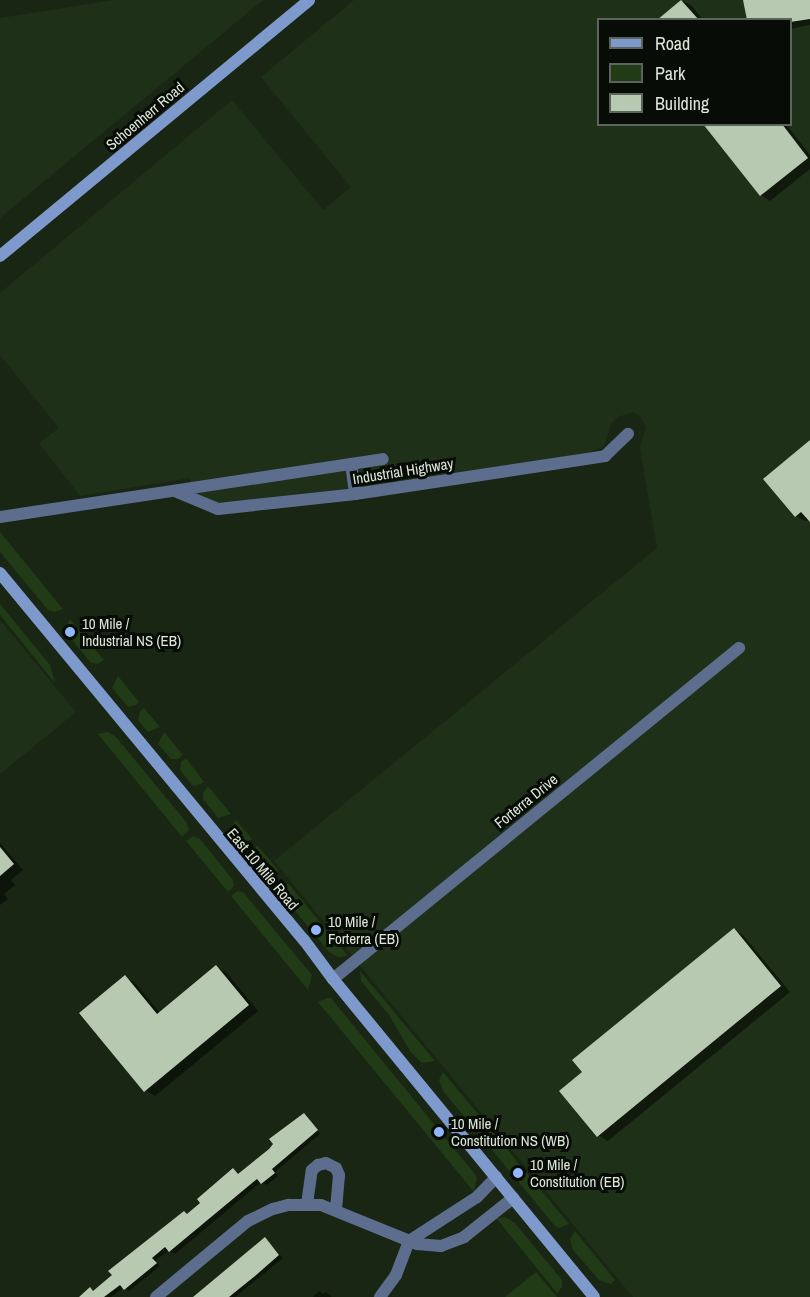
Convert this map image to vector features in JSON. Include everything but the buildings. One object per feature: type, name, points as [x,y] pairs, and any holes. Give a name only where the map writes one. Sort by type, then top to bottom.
[{"type":"main road","name":"Schoenherr Road","points":[[0,256],[309,0]]},
{"type":"main road","name":"East 10 Mile Road","points":[[0,573],[304,940],[333,979],[594,1297]]},
{"type":"street","name":"Industrial Highway","points":[[177,492],[218,509],[355,494],[605,456],[628,434]]},
{"type":"street","name":"Industrial Highway","points":[[0,517],[383,459]]},
{"type":"street","points":[[351,464],[355,494]]},
{"type":"street","name":"Forterra Drive","points":[[333,979],[739,648]]},
{"type":"street","points":[[307,1204],[312,1170],[326,1163],[336,1168],[339,1175],[336,1209]]},
{"type":"street","points":[[380,1297],[396,1275],[409,1240],[477,1197],[496,1177]]},
{"type":"street","points":[[156,1297],[248,1221],[273,1209],[307,1204],[336,1209],[426,1246],[448,1243],[464,1237],[513,1198]]},
{"type":"shaded area","points":[[114,0],[263,0],[0,218],[0,18]]},
{"type":"shaded area","points":[[354,0],[810,0],[810,1297],[633,1297],[274,861],[657,548],[640,447],[646,427],[639,415],[633,412],[618,417],[611,424],[604,446],[591,452],[373,489],[212,503],[194,495],[190,478],[80,496],[39,443],[59,428],[0,355],[0,293],[232,100],[323,210],[351,187],[261,77]]},
{"type":"shaded area","points":[[0,620],[76,712],[0,774]]},
{"type":"green space","points":[[0,532],[63,609],[55,612],[48,610],[0,552]]},
{"type":"green space","points":[[0,604],[50,665],[55,683],[0,615]]},
{"type":"green space","points":[[70,619],[104,660],[98,664],[91,663],[68,635],[66,627]]},
{"type":"green space","points":[[118,676],[139,702],[136,705],[128,707],[112,688]]},
{"type":"green space","points":[[144,708],[160,727],[148,732],[138,720]]},
{"type":"green space","points":[[108,732],[116,737],[187,823],[189,830],[182,837],[98,734]]},
{"type":"green space","points":[[164,732],[183,755],[178,759],[171,759],[158,744]]},
{"type":"green space","points":[[186,758],[204,782],[201,784],[193,786],[180,770],[181,762]]},
{"type":"green space","points":[[208,786],[231,814],[218,818],[203,799],[203,793]]},
{"type":"green space","points":[[236,820],[252,839],[248,842],[241,844],[229,830]]},
{"type":"green space","points":[[193,836],[200,839],[233,880],[234,886],[228,892],[186,841]]},
{"type":"green space","points":[[257,845],[279,871],[272,876],[264,873],[250,856]]},
{"type":"green space","points":[[288,883],[348,956],[338,957],[329,952],[286,900],[283,891]]},
{"type":"green space","points":[[237,891],[243,892],[312,975],[308,990],[231,896]]},
{"type":"green space","points":[[360,971],[435,1061],[422,1063],[410,1051],[389,1015],[361,981]]},
{"type":"green space","points":[[331,998],[474,1173],[477,1178],[474,1192],[318,1002]]},
{"type":"green space","points":[[443,1072],[569,1224],[559,1228],[555,1226],[443,1091],[439,1080]]},
{"type":"green space","points":[[505,1217],[515,1223],[562,1280],[562,1287],[557,1293],[496,1218]]},
{"type":"green space","points":[[575,1231],[615,1280],[611,1284],[599,1280],[573,1250],[570,1239]]},
{"type":"green space","points":[[536,1272],[557,1297],[505,1297]]},
{"type":"place","name":"10 Mile / Industrial NS (EB)","points":[[70,632]]},
{"type":"place","name":"10 Mile / Forterra (EB)","points":[[316,930]]},
{"type":"place","name":"10 Mile / Constitution NS (WB)","points":[[439,1132]]},
{"type":"place","name":"10 Mile / Constitution (EB)","points":[[518,1173]]}]
